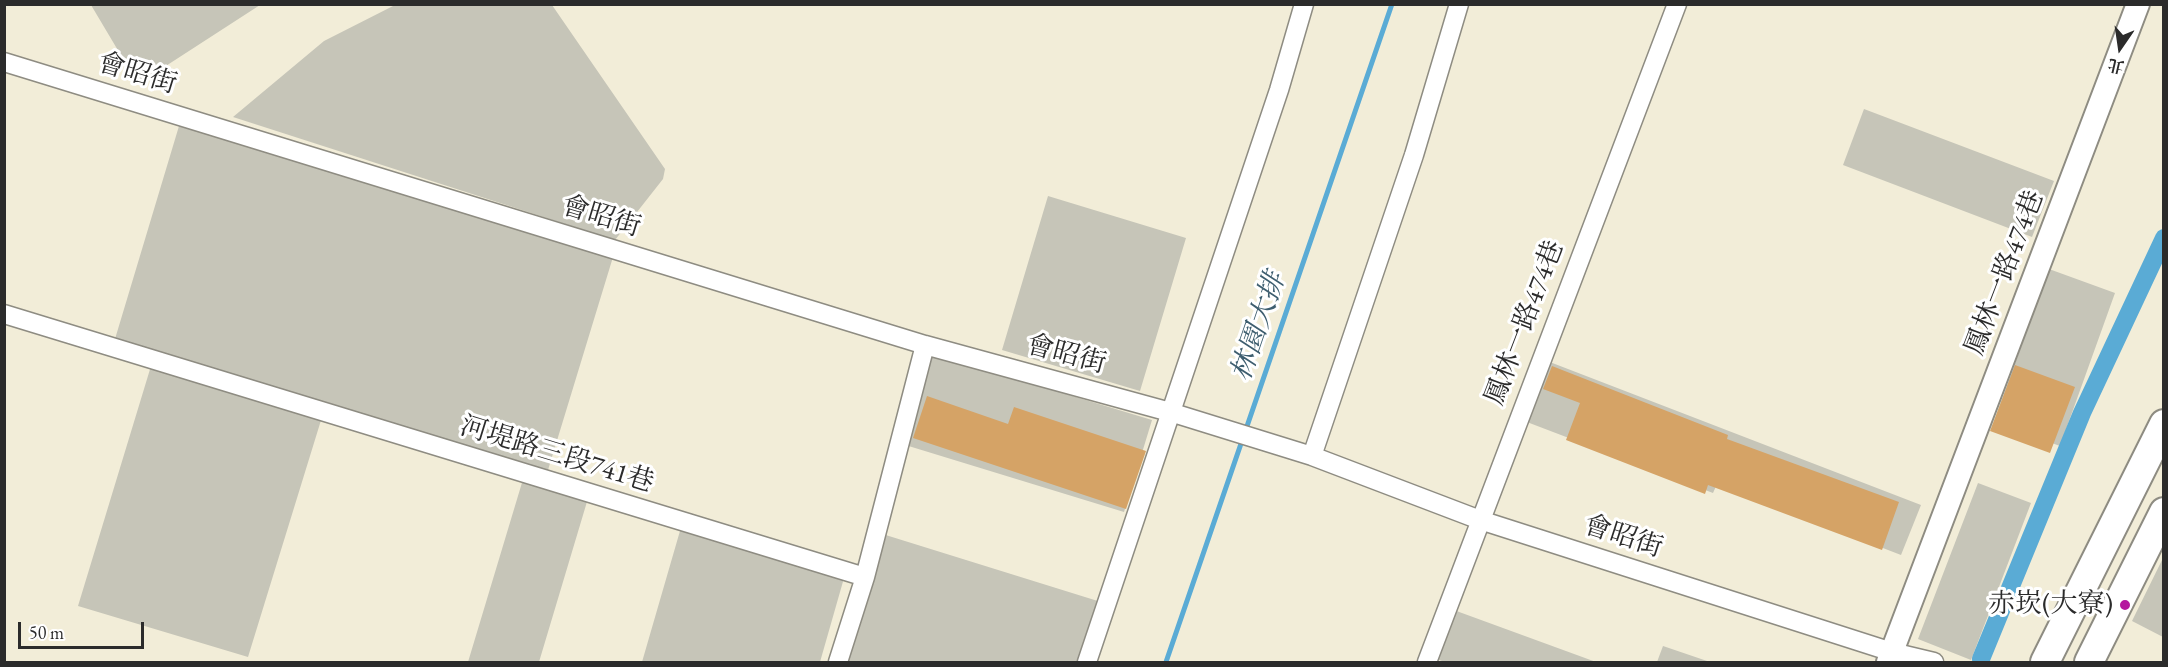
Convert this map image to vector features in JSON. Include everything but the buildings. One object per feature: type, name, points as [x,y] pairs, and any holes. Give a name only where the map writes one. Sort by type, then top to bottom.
[{"type":"main road","points":[[2045,663],[2163,424]]},
{"type":"main road","points":[[2089,663],[2163,512]]},
{"type":"street","points":[[1087,663],[1177,414],[1304,4]]},
{"type":"street","points":[[1306,454],[1414,155],[1459,4]]},
{"type":"street","name":"鳳林一路474巷","points":[[1427,663],[1677,4]]},
{"type":"street","name":"鳳林一路474巷","points":[[1890,657],[2138,4]]},
{"type":"street","name":"會昭街","points":[[4,62],[925,345],[1177,414],[1306,454],[1480,520],[1890,657],[1934,663]]},
{"type":"street","name":"河堤路三段741巷","points":[[4,314],[865,577]]},
{"type":"street","points":[[837,663],[865,577],[925,345]]},
{"type":"shaded area","points":[[91,5],[260,5],[138,84]]},
{"type":"shaded area","points":[[395,5],[552,5],[665,169],[663,179],[615,240],[233,117],[324,41]]},
{"type":"shaded area","points":[[1864,109],[2054,181],[2032,237],[1843,165]]},
{"type":"shaded area","points":[[179,126],[613,257],[548,470],[115,339]]},
{"type":"shaded area","points":[[1048,196],[1186,238],[1140,391],[1002,350]]},
{"type":"shaded area","points":[[2049,269],[2115,293],[2060,446],[1994,422]]},
{"type":"shaded area","points":[[930,353],[1152,420],[1124,512],[902,444]]},
{"type":"shaded area","points":[[1542,359],[1921,505],[1901,555],[1717,484],[1713,493],[1519,419]]},
{"type":"shaded area","points":[[151,366],[322,417],[248,657],[78,606]]},
{"type":"shaded area","points":[[524,476],[589,495],[539,662],[468,662]]},
{"type":"shaded area","points":[[1978,483],[2031,503],[1971,660],[1918,639]]},
{"type":"shaded area","points":[[682,524],[846,571],[820,662],[642,662]]},
{"type":"shaded area","points":[[876,532],[1101,602],[1083,662],[836,662]]},
{"type":"shaded area","points":[[2163,558],[2164,637],[2132,621]]},
{"type":"shaded area","points":[[1451,609],[1596,662],[1445,662],[1433,658]]},
{"type":"shaded area","points":[[1663,646],[1710,662],[1657,662]]},
{"type":"waterway","name":"林園大排","points":[[1166,662],[1392,4]]},
{"type":"waterway","points":[[1981,659],[2082,413],[2164,238]]},
{"type":"place","name":"赤崁(大寮)","points":[[2125,605]]}]
